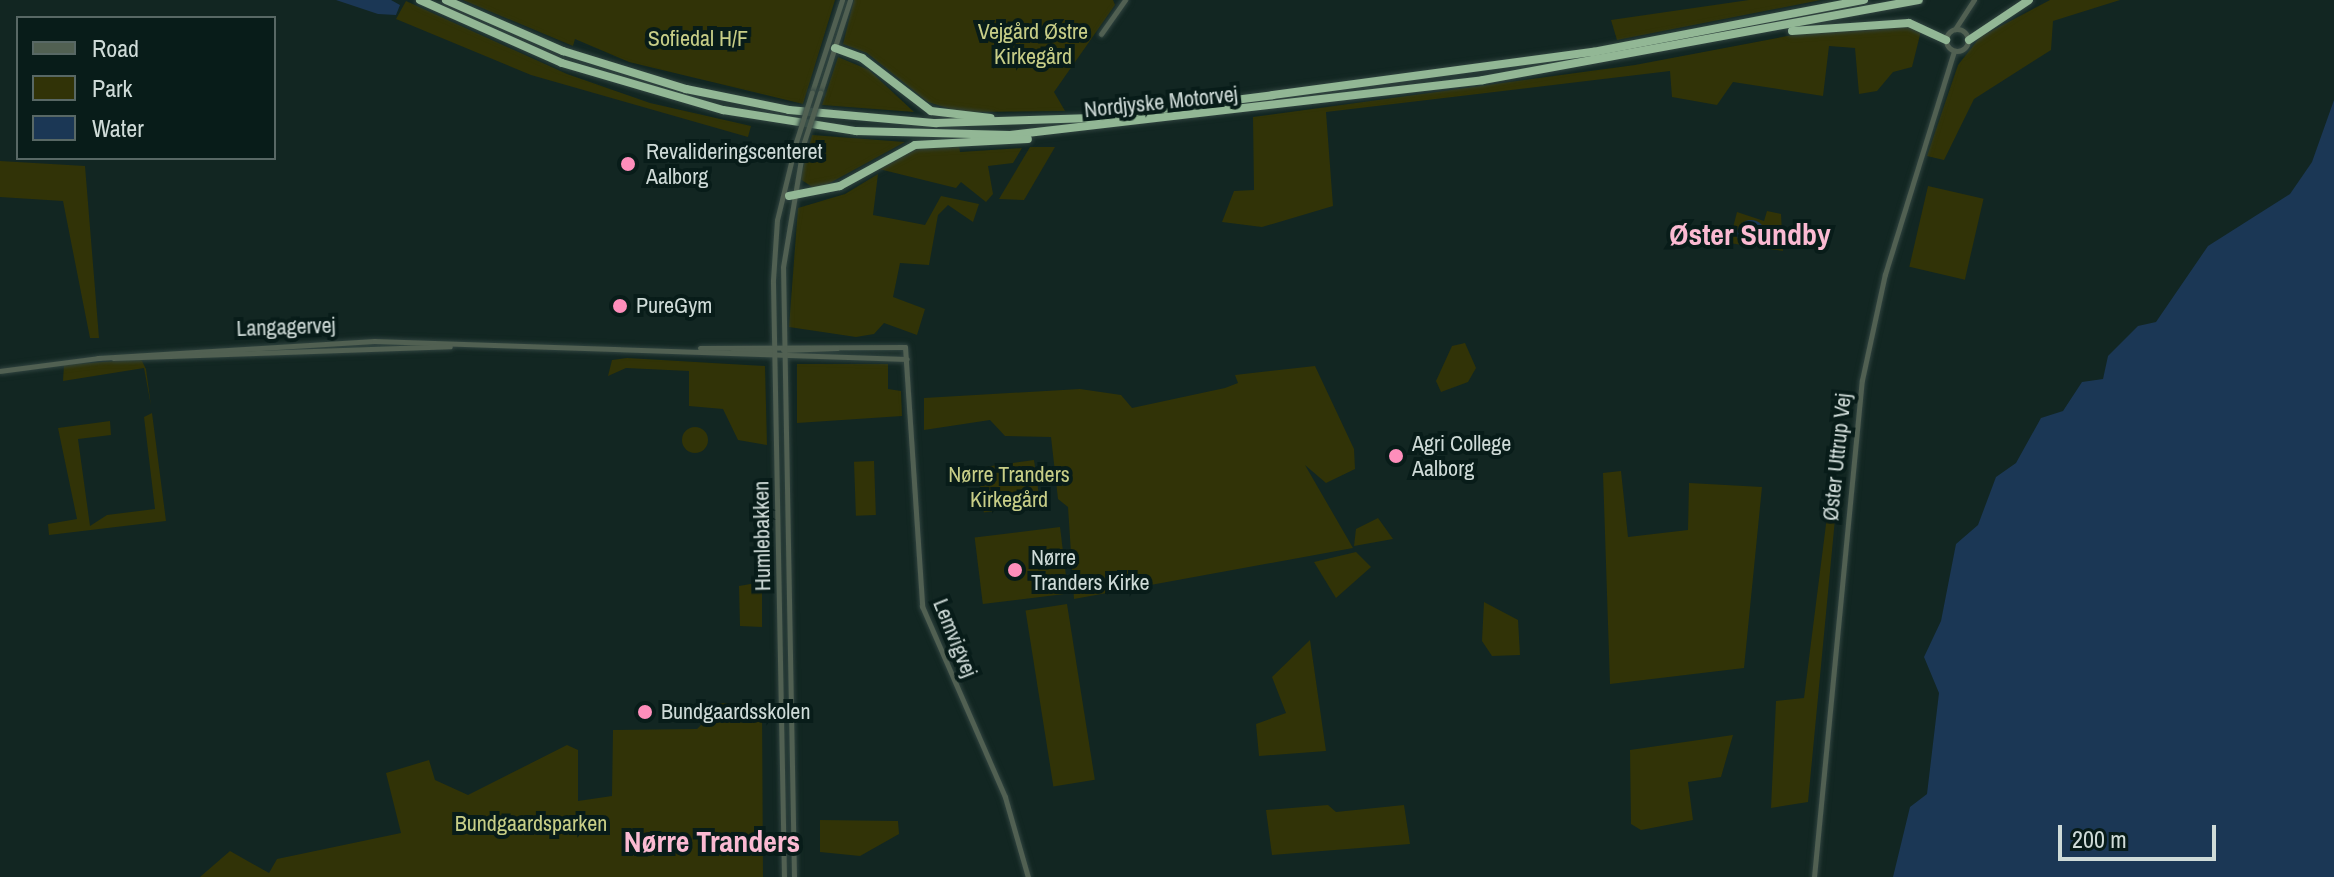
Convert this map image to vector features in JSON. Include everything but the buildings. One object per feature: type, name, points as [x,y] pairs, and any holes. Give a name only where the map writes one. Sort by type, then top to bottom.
[{"type":"highway","name":"Nordjyske Motorvej","points":[[420,0],[602,77],[766,118],[919,134],[1140,124],[1483,80],[1735,38],[1919,0]]},
{"type":"highway","name":"Nordjyske Motorvej","points":[[446,0],[608,67],[757,105],[936,123],[1092,118],[1707,31],[1864,0]]},
{"type":"highway","points":[[1707,31],[1842,0]]},
{"type":"highway","points":[[1967,36],[2029,0]]},
{"type":"highway","points":[[1735,38],[1898,22],[1946,40]]},
{"type":"highway","points":[[831,47],[862,58],[916,103],[944,115],[1092,118]]},
{"type":"highway","points":[[785,195],[840,186],[915,145],[1140,124]]},
{"type":"street","name":"Humlebakken","points":[[794,877],[784,349],[785,195],[820,93],[842,0]]},
{"type":"street","name":"Humlebakken","points":[[784,876],[774,350],[785,195],[796,142],[812,92],[850,0]]},
{"type":"street","points":[[1101,34],[1125,0]]},
{"type":"street","points":[[1971,6],[1967,36],[1954,51],[1946,40],[1971,6]]},
{"type":"street","points":[[1955,29],[1967,36]]},
{"type":"street","name":"Øster Uttrup Vej","points":[[1814,877],[1862,380],[1885,274],[1954,51]]},
{"type":"street","name":"Langagervej","points":[[0,371],[98,358],[475,345],[784,349],[907,359]]},
{"type":"street","name":"Langagervej","points":[[683,349],[724,352],[846,346],[906,350]]},
{"type":"street","name":"Lemvigvej","points":[[906,350],[922,606],[1005,797],[1028,877]]},
{"type":"green space","name":"Sofiedal H/F","points":[[463,0],[835,0],[803,104],[629,62],[575,39],[573,46]]},
{"type":"green space","name":"Vejgård Østre Kirkegård","points":[[854,0],[1113,0],[1115,5],[1054,92],[1065,111],[960,112],[928,102],[867,53],[843,44]]},
{"type":"green space","points":[[1749,0],[1821,0],[1617,40],[1611,20]]},
{"type":"green space","points":[[2050,0],[2120,0],[2053,21],[2051,50],[1974,99],[1944,160],[1927,156],[1958,65],[1980,37]]},
{"type":"green space","points":[[406,1],[567,74],[650,103],[751,126],[748,137],[531,75],[396,19]]},
{"type":"green space","points":[[1907,26],[1921,31],[1912,67],[1893,72],[1877,91],[1859,94],[1855,48],[1829,46],[1823,96],[1733,82],[1717,105],[1672,97],[1670,71],[1326,112],[1333,206],[1262,227],[1222,222],[1234,191],[1254,190],[1253,117],[1635,65],[1798,34]]},
{"type":"green space","points":[[838,57],[869,70],[914,112],[822,105]]},
{"type":"green space","points":[[812,135],[905,142],[817,190],[800,179]]},
{"type":"green space","points":[[959,146],[960,152],[1022,148],[1013,163],[988,166],[993,194],[986,202],[961,182],[956,188],[879,169],[918,148]]},
{"type":"green space","points":[[1030,147],[1055,147],[1024,200],[999,199]]},
{"type":"green space","points":[[0,161],[85,166],[99,338],[90,338],[63,201],[0,197]]},
{"type":"green space","points":[[878,174],[873,215],[925,225],[941,196],[979,204],[973,222],[948,205],[938,215],[929,265],[900,263],[893,297],[925,309],[917,335],[884,323],[874,334],[856,337],[789,327],[798,208],[845,194]]},
{"type":"green space","points":[[1928,186],[1984,199],[1965,280],[1909,267]]},
{"type":"green space","points":[[1767,211],[1781,214],[1783,251],[1729,243],[1737,212],[1764,221]]},
{"type":"green space","points":[[1465,343],[1476,368],[1468,382],[1441,392],[1436,381],[1452,346]]},
{"type":"green space","points":[[627,358],[765,366],[767,445],[738,440],[723,409],[689,406],[689,371],[626,368],[608,376],[612,360]]},
{"type":"green space","points":[[141,359],[146,369],[151,406],[144,368],[63,381],[64,365]]},
{"type":"green space","points":[[797,364],[888,364],[888,389],[901,391],[902,416],[797,423]]},
{"type":"green space","points":[[1315,366],[1354,449],[1355,469],[1326,483],[1305,465],[1353,548],[1074,599],[1068,507],[1058,499],[1051,437],[1005,436],[990,420],[924,430],[924,398],[1080,389],[1121,395],[1132,408],[1225,388],[1238,383],[1235,375]]},
{"type":"green space","points":[[152,413],[166,521],[49,535],[48,524],[77,519],[58,428],[110,421],[111,435],[78,439],[90,526],[107,515],[155,509],[144,417]]},
{"type":"green space","points":[[695,427],[704,431],[708,440],[704,449],[695,453],[686,449],[682,440],[686,431]]},
{"type":"green space","name":"Nørre Tranders Kirkegård","points":[[1034,460],[1040,505],[984,512],[978,468]]},
{"type":"green space","points":[[874,461],[876,515],[856,516],[854,462]]},
{"type":"green space","points":[[1621,471],[1628,537],[1688,530],[1689,483],[1762,487],[1744,668],[1610,684],[1603,473]]},
{"type":"green space","points":[[1832,477],[1839,477],[1808,802],[1771,808],[1776,701],[1804,698]]},
{"type":"green space","points":[[1378,518],[1393,539],[1354,546],[1356,529]]},
{"type":"green space","name":"Nørre Tranders Kirkegård","points":[[1060,527],[1068,594],[983,604],[975,537]]},
{"type":"green space","points":[[1356,552],[1371,567],[1336,598],[1314,562]]},
{"type":"green space","points":[[762,582],[762,627],[740,626],[739,586]]},
{"type":"green space","points":[[1484,602],[1518,620],[1520,655],[1492,656],[1482,641]]},
{"type":"green space","points":[[1067,604],[1095,780],[1053,786],[1026,611]]},
{"type":"green space","points":[[1310,640],[1326,751],[1259,756],[1256,724],[1286,713],[1272,677]]},
{"type":"green space","name":"Bundgaardsparken","points":[[707,703],[762,704],[763,877],[200,877],[230,851],[269,873],[277,859],[401,833],[386,773],[429,760],[435,780],[468,795],[567,745],[578,750],[578,801],[612,796],[613,730],[697,729],[706,720]]},
{"type":"green space","points":[[1733,735],[1721,777],[1688,782],[1693,820],[1641,830],[1631,824],[1630,750]]},
{"type":"green space","points":[[1328,805],[1336,812],[1404,805],[1410,844],[1272,855],[1266,810]]},
{"type":"green space","points":[[820,820],[898,821],[899,834],[860,856],[820,852]]},
{"type":"water","points":[[336,0],[391,0],[400,5],[396,15],[378,14]]},
{"type":"water","points":[[2334,100],[2334,877],[1893,877],[1910,807],[1927,794],[1939,693],[1924,657],[1941,621],[1956,544],[1978,525],[1996,477],[2016,463],[2041,418],[2063,411],[2082,382],[2103,379],[2108,356],[2138,326],[2156,322],[2208,246],[2290,194],[2312,162]]},
{"type":"water","points":[[1751,220],[1761,224],[1765,234],[1761,244],[1751,248],[1741,244],[1737,234],[1741,224]]},
{"type":"place","name":"Revalideringscenteret Aalborg","points":[[628,164]]},
{"type":"place","name":"PureGym","points":[[620,306]]},
{"type":"place","name":"Agri College Aalborg","points":[[1396,456]]},
{"type":"place","name":"Nørre Tranders Kirke","points":[[1015,570]]},
{"type":"place","name":"Bundgaardsskolen","points":[[645,712]]},
{"type":"district","name":"Øster Sundby","points":[[1750,234]]},
{"type":"district","name":"Nørre Tranders","points":[[712,841]]}]
